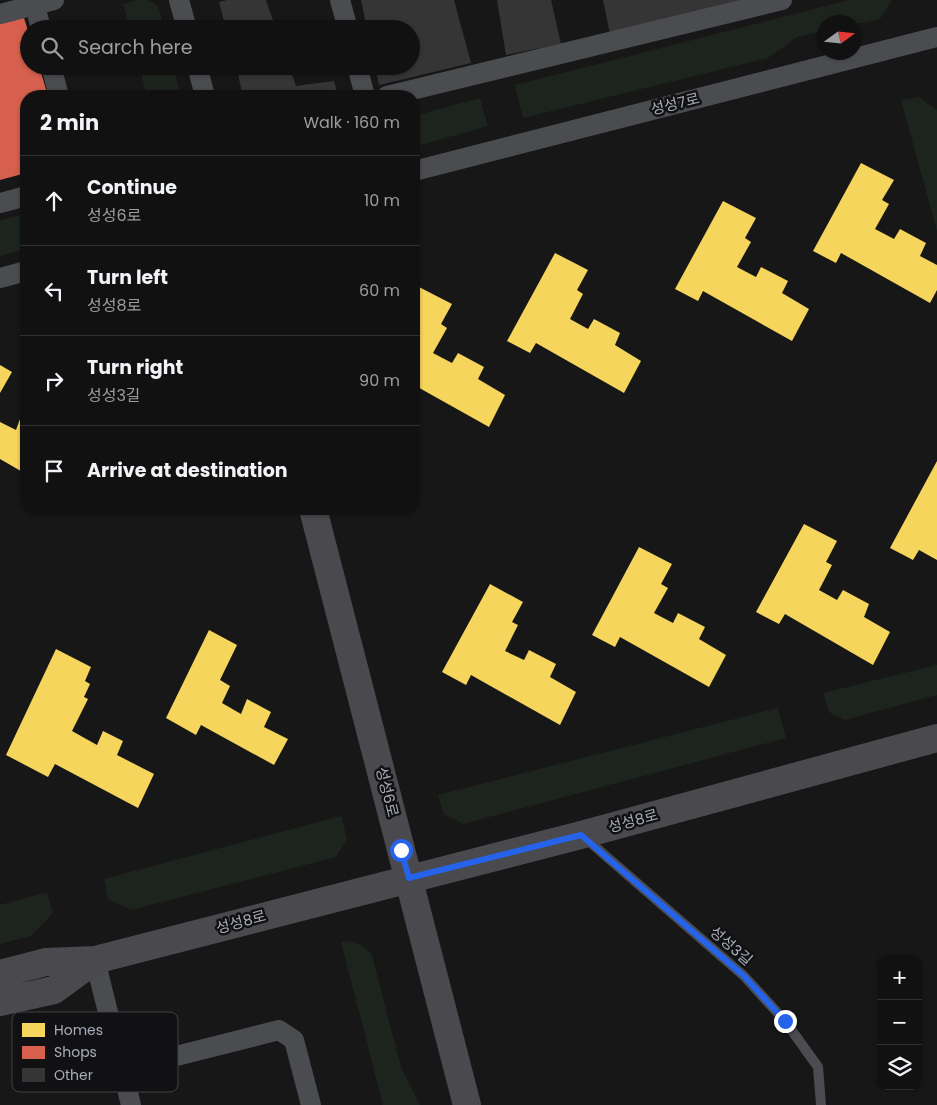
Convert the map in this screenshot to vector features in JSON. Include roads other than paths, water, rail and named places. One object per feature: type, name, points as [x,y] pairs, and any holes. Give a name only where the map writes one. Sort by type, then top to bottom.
[{"type":"street","points":[[0,14],[54,0]]},
{"type":"street","points":[[179,0],[185,20]]},
{"type":"street","points":[[340,0],[346,20]]},
{"type":"street","points":[[413,90],[782,0]]},
{"type":"street","points":[[34,5],[38,20]]},
{"type":"street","name":"성성7로","points":[[420,169],[937,37]]},
{"type":"street","points":[[53,75],[57,90]]},
{"type":"street","points":[[199,75],[203,90]]},
{"type":"street","points":[[359,75],[363,90]]},
{"type":"street","points":[[0,203],[20,198]]},
{"type":"street","points":[[0,278],[20,273]]},
{"type":"street","name":"성성6로","points":[[315,515],[467,1105]]},
{"type":"street","name":"성성8로","points":[[0,974],[46,962],[95,960],[581,835],[937,738]]},
{"type":"street","points":[[95,960],[107,1012]]},
{"type":"street","name":"성성8로","points":[[0,1002],[54,990],[95,960]]},
{"type":"street","points":[[178,1056],[279,1030],[294,1040],[311,1105]]},
{"type":"street","points":[[127,1092],[131,1105]]},
{"type":"lane","name":"성성3길","points":[[581,835],[744,976],[785,1021],[818,1067],[821,1105]]}]
